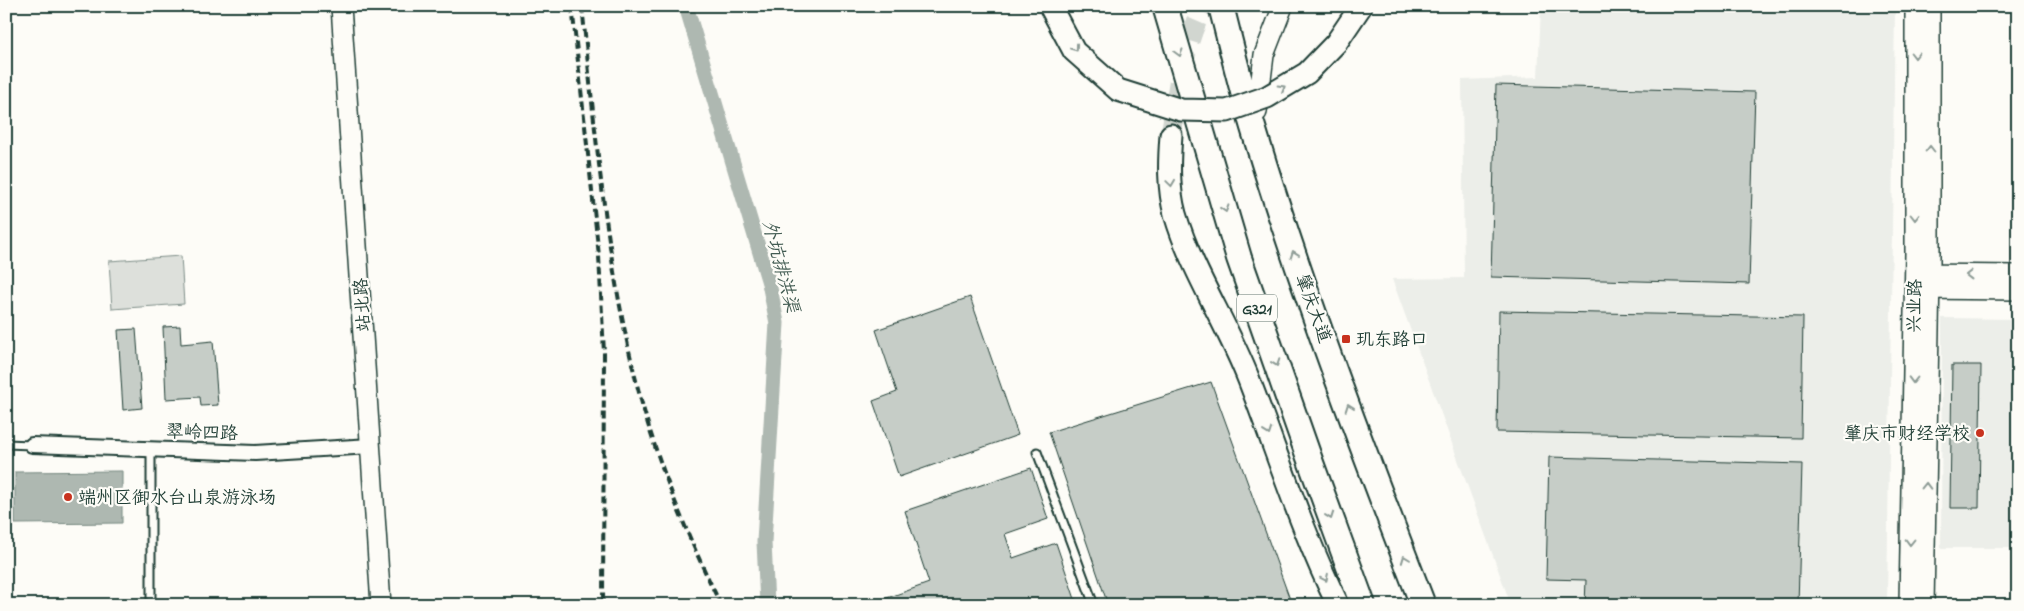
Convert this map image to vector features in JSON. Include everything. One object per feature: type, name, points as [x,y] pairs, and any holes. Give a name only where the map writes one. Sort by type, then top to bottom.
[{"type":"highway","name":"G321","points":[[1165,6],[1239,258],[1363,605]]},
{"type":"highway","name":"肇庆大道","points":[[1220,6],[1255,133],[1288,236],[1382,500],[1423,605]]},
{"type":"main road","points":[[1050,6],[1074,50],[1118,90],[1181,110],[1227,111],[1267,98],[1307,73],[1336,42],[1361,6]]},
{"type":"main road","points":[[1336,42],[1352,6]]},
{"type":"main road","points":[[1171,135],[1169,167],[1175,213],[1193,260],[1248,377],[1313,554],[1338,605]]},
{"type":"street","name":"站北路","points":[[341,6],[381,605]]},
{"type":"street","points":[[1255,133],[1264,55],[1283,6]]},
{"type":"street","name":"兴业路","points":[[1915,6],[1922,282],[1924,605]]},
{"type":"street","name":"兴业路","points":[[1909,605],[1922,282],[1930,6]]},
{"type":"street","points":[[1922,282],[2018,275]]},
{"type":"street","points":[[1922,282],[2018,290]]},
{"type":"street","name":"翠岭四路","points":[[32,445],[255,452],[371,446]]},
{"type":"lane","points":[[6,444],[32,445]]},
{"type":"lane","points":[[151,449],[151,605]]},
{"type":"lane","points":[[1037,452],[1094,605]]},
{"type":"shaded area","points":[[1541,6],[1895,6],[1887,605],[1511,605],[1392,279],[1464,278],[1462,80],[1538,77]]},
{"type":"shaded area","points":[[181,256],[184,304],[112,309],[109,261]]},
{"type":"shaded area","name":"肇庆市财经学校","points":[[1942,318],[2018,319],[2018,548],[1941,548]]},
{"type":"shaded area","name":"端州区御水台山泉游泳场","points":[[122,471],[122,523],[15,524],[15,472]]},
{"type":"building","points":[[1496,85],[1755,92],[1749,284],[1491,277]]},
{"type":"building","points":[[970,297],[1018,435],[899,477],[873,401],[897,392],[876,330]]},
{"type":"building","points":[[1499,311],[1803,317],[1801,438],[1497,432]]},
{"type":"building","points":[[180,326],[181,344],[213,341],[218,405],[201,406],[200,397],[166,399],[163,327]]},
{"type":"building","points":[[136,329],[142,408],[123,410],[118,330]]},
{"type":"building","points":[[1952,365],[1981,365],[1979,508],[1950,508]]},
{"type":"building","points":[[1211,382],[1292,605],[1108,605],[1049,432]]},
{"type":"building","points":[[1549,457],[1802,464],[1798,605],[1585,605],[1586,580],[1546,579]]},
{"type":"building","points":[[1031,468],[1048,519],[1005,534],[1013,558],[1056,543],[1077,605],[873,605],[873,603],[929,583],[905,511]]},
{"type":"waterway","name":"外坑排洪渠","points":[[686,6],[769,283],[777,323],[764,542],[767,605]]},
{"type":"tunnel","points":[[1171,135],[1186,52],[1204,6]]},
{"type":"railway","points":[[572,6],[599,256],[604,353],[603,605]]},
{"type":"railway","points":[[582,6],[604,204],[619,303],[629,352],[641,400],[666,478],[721,605]]},
{"type":"place","name":"玑东路口","points":[[1346,339]]},
{"type":"place","name":"肇庆市财经学校","points":[[1980,433]]},
{"type":"place","name":"端州区御水台山泉游泳场","points":[[68,497]]}]
